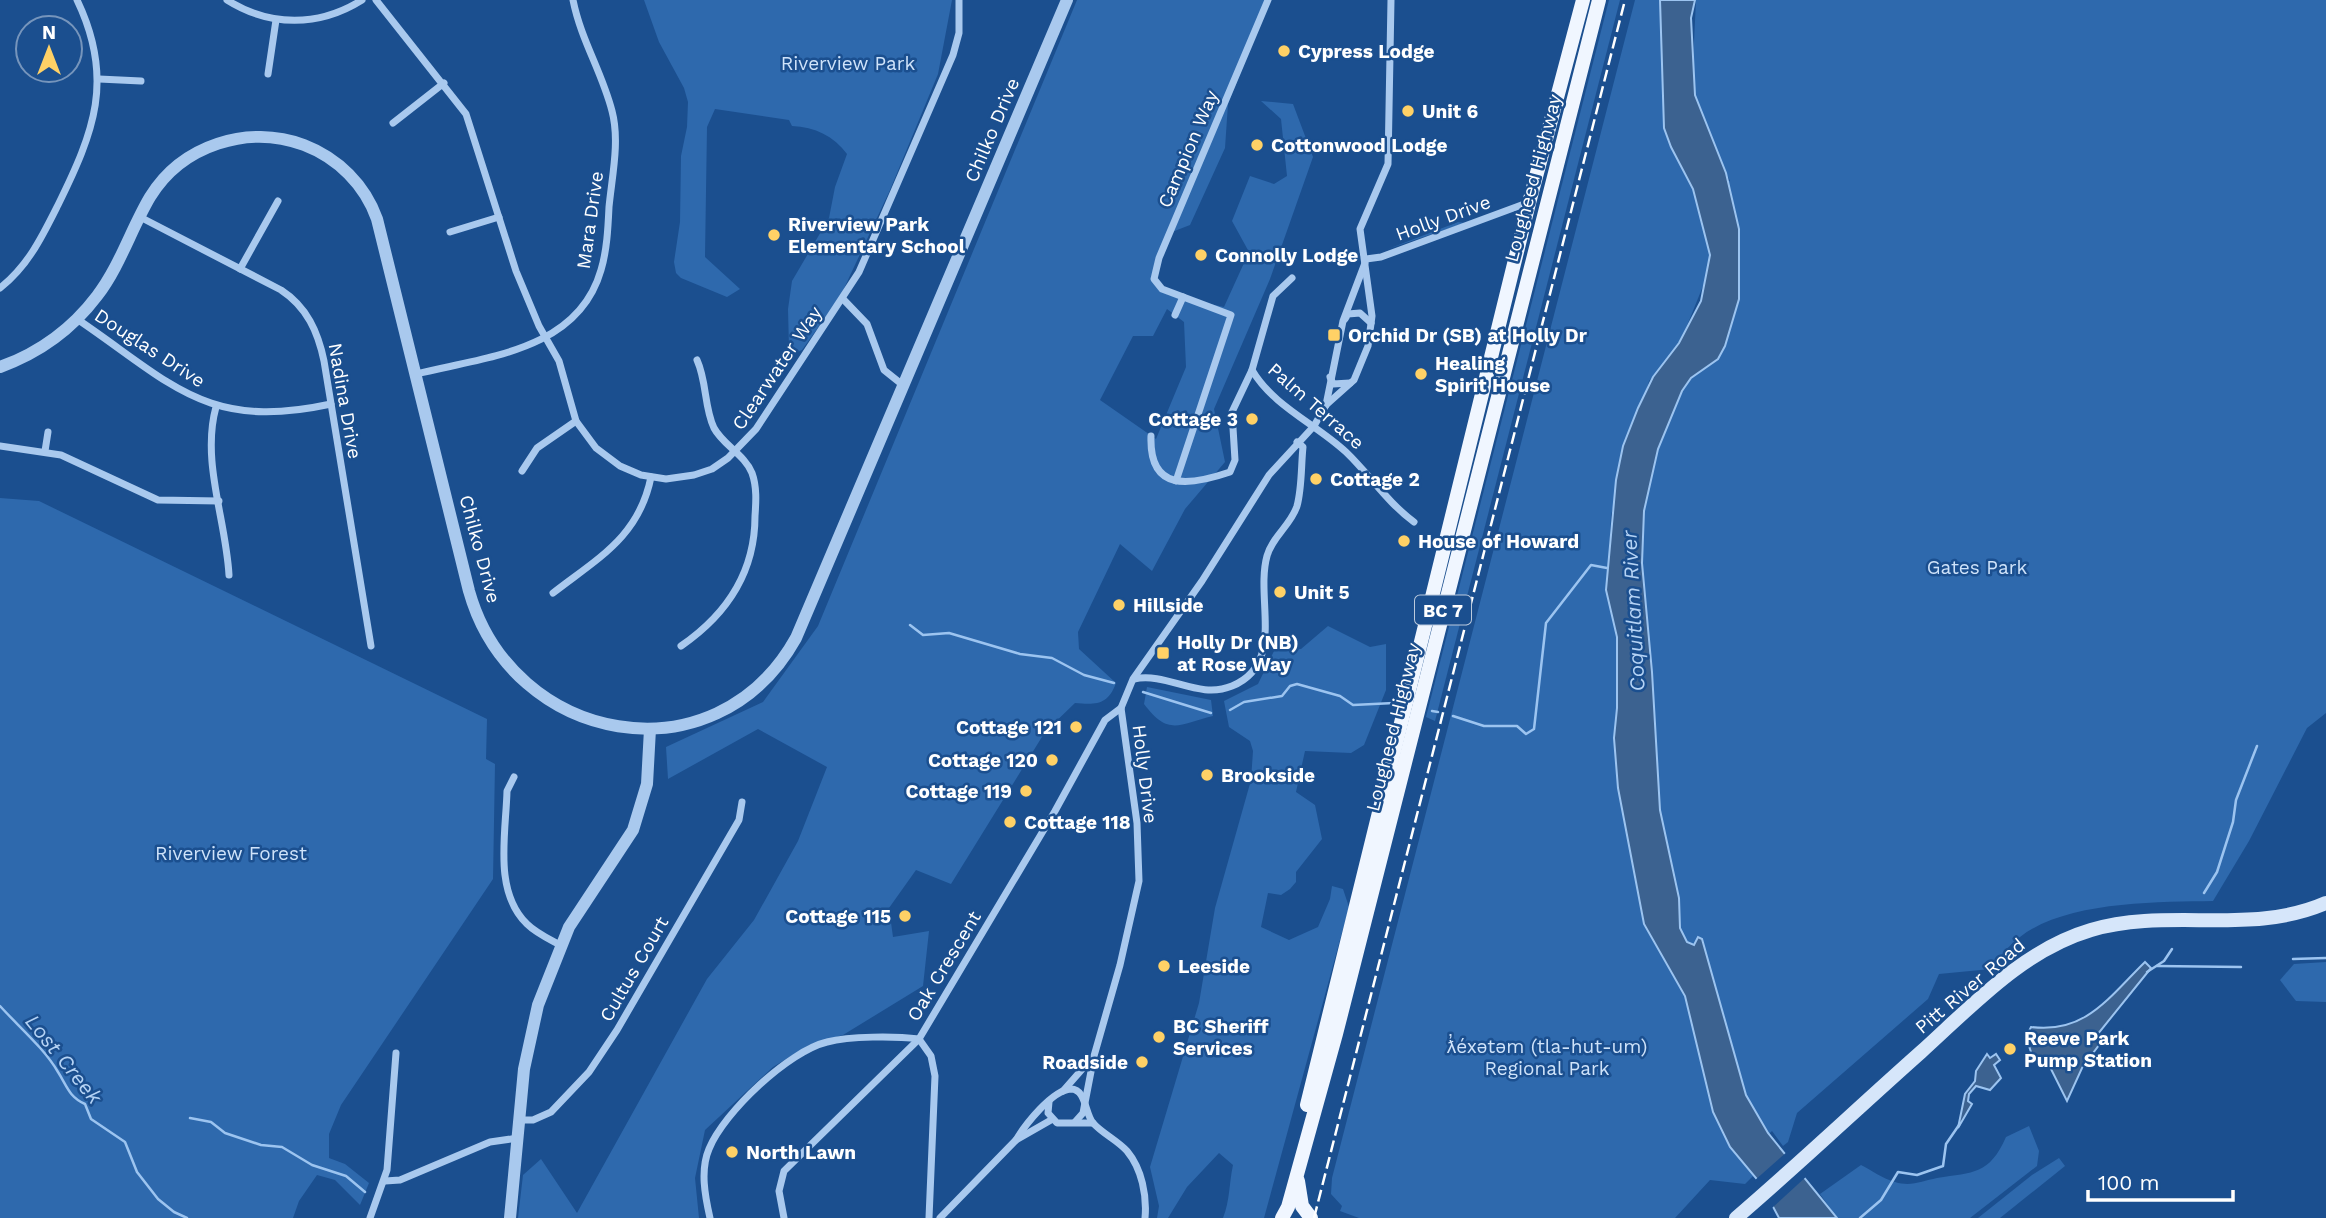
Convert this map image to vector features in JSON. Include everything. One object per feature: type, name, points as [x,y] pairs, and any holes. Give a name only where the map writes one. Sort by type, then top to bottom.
[{"type":"main road","name":"Lougheed Highway","points":[[1281,1218],[1280,1205],[1326,1032],[1529,203],[1583,0]]},
{"type":"main road","name":"Lougheed Highway","points":[[1281,1218],[1297,1175],[1336,1034],[1599,0]]},
{"type":"main road","name":"Pitt River Road","points":[[1737,1217],[2004,978],[2054,944],[2117,924],[2251,920],[2290,915],[2326,903]]},
{"type":"main road","points":[[1297,1175],[1302,1206],[1311,1218]]},
{"type":"street","points":[[0,288],[32,256],[91,133],[99,79],[89,29],[76,0]]},
{"type":"street","points":[[227,0],[252,13],[276,20],[324,17],[362,0]]},
{"type":"street","name":"Clearwater Way","points":[[376,0],[444,83],[470,121],[516,271],[559,361],[576,421],[596,448],[610,459],[631,471],[651,477],[676,479],[721,464],[735,452],[756,429],[843,299],[868,254],[953,55],[959,33],[959,0]]},
{"type":"street","name":"Mara Drive","points":[[416,374],[531,345],[547,338],[578,312],[597,282],[605,253],[614,156],[613,112],[583,38],[573,0]]},
{"type":"street","name":"Chilko Drive","points":[[0,367],[44,346],[77,319],[103,288],[154,191],[191,156],[217,144],[267,137],[295,142],[321,153],[353,179],[375,214],[472,601],[496,650],[526,683],[559,706],[604,724],[650,729],[677,726],[724,710],[757,688],[786,656],[807,617],[1067,0]]},
{"type":"street","name":"Campion Way","points":[[1176,481],[1231,315],[1162,289],[1154,279],[1159,258],[1268,0]]},
{"type":"street","points":[[1326,405],[1360,372],[1372,323],[1361,222],[1388,164],[1391,0]]},
{"type":"street","points":[[268,74],[276,20]]},
{"type":"street","points":[[99,79],[141,81]]},
{"type":"street","points":[[393,122],[444,83]]},
{"type":"street","points":[[240,269],[278,201]]},
{"type":"street","name":"Holly Drive","points":[[1366,259],[1393,253],[1529,203]]},
{"type":"street","points":[[450,232],[499,217]]},
{"type":"street","name":"Nadina Drive","points":[[139,218],[292,298],[310,318],[321,347],[371,646]]},
{"type":"street","points":[[1326,405],[1343,321],[1366,259]]},
{"type":"street","points":[[1252,370],[1273,296],[1292,278]]},
{"type":"street","points":[[1175,315],[1183,297]]},
{"type":"street","points":[[843,299],[867,324],[884,370],[904,386]]},
{"type":"street","points":[[1343,321],[1348,314],[1360,313],[1372,323]]},
{"type":"street","name":"Douglas Drive","points":[[77,319],[176,387],[216,407],[267,414],[331,404]]},
{"type":"street","points":[[681,646],[715,619],[737,588],[749,561],[755,532],[756,492],[751,470],[712,422],[705,376],[697,360]]},
{"type":"street","name":"Palm Terrace","points":[[1176,481],[1230,472],[1233,467],[1232,412],[1252,370],[1271,392],[1343,449],[1392,506],[1414,522]]},
{"type":"street","points":[[1330,376],[1333,384],[1350,383]]},
{"type":"street","name":"Holly Drive","points":[[1083,1100],[1120,965],[1139,881],[1137,823],[1121,708],[1133,680],[1202,581],[1269,475],[1314,426],[1326,405]]},
{"type":"street","points":[[216,407],[211,441],[229,575]]},
{"type":"street","points":[[522,471],[537,449],[576,421]]},
{"type":"street","points":[[45,451],[48,432]]},
{"type":"street","points":[[1151,436],[1150,451],[1158,473],[1176,481]]},
{"type":"street","points":[[1133,680],[1158,678],[1205,691],[1217,690],[1245,678],[1260,664],[1265,643],[1265,568],[1270,548],[1297,506],[1303,447],[1297,442]]},
{"type":"street","points":[[0,446],[45,451],[68,458],[158,500],[219,501]]},
{"type":"street","points":[[553,593],[635,524],[646,500],[651,477]]},
{"type":"street","name":"Oak Crescent","points":[[784,1218],[779,1191],[784,1171],[919,1040],[1055,811],[1105,720],[1121,708]]},
{"type":"street","points":[[510,1218],[532,1026],[559,945],[633,830],[647,784],[650,729]]},
{"type":"street","points":[[514,777],[507,791],[507,887],[516,911],[526,923],[559,945]]},
{"type":"street","name":"Cultus Court","points":[[520,1120],[533,1120],[551,1112],[589,1072],[617,1030],[739,820],[742,802]]},
{"type":"street","points":[[710,1218],[704,1187],[708,1151],[734,1113],[785,1062],[827,1042],[904,1037],[919,1040],[931,1056],[935,1076],[929,1218]]},
{"type":"street","points":[[370,1218],[385,1181],[397,1053]]},
{"type":"street","name":"Holly Drive","points":[[1062,1091],[1094,1056]]},
{"type":"street","points":[[1016,1140],[1024,1125],[1049,1101],[1062,1091],[1075,1090],[1083,1100],[1093,1123],[1128,1152],[1138,1170],[1145,1195],[1145,1218]]},
{"type":"street","points":[[1075,1122],[1083,1113],[1083,1100]]},
{"type":"street","points":[[1049,1101],[1047,1108],[1051,1120],[1063,1125],[1075,1122],[1093,1123]]},
{"type":"street","points":[[940,1218],[1016,1140],[1051,1120]]},
{"type":"street","points":[[385,1181],[400,1180],[501,1139],[518,1138]]},
{"type":"green space","name":"Riverview Park","points":[[644,0],[952,0],[938,74],[890,190],[840,297],[802,350],[793,354],[789,348],[788,309],[792,281],[829,218],[835,187],[847,154],[830,137],[808,128],[792,126],[789,120],[715,109],[707,127],[705,257],[740,289],[727,297],[681,278],[676,273],[674,262],[680,222],[681,156],[687,127],[688,102],[684,88],[659,42]]},
{"type":"green space","points":[[1077,0],[1270,0],[1228,104],[1225,148],[1190,225],[1172,232],[1151,277],[1168,295],[1224,307],[1249,252],[1232,221],[1250,176],[1274,184],[1287,176],[1281,119],[1261,101],[1293,104],[1313,157],[1270,279],[1214,409],[1225,462],[1185,509],[1152,571],[1120,544],[1078,632],[1079,649],[1116,683],[1113,690],[1100,702],[1075,703],[1045,732],[951,884],[916,870],[889,908],[893,937],[929,931],[923,986],[843,1035],[809,1045],[773,1067],[705,1130],[695,1178],[699,1218],[518,1218],[523,1175],[541,1159],[577,1213],[707,979],[754,920],[798,841],[827,767],[758,729],[668,779],[666,747],[763,702],[818,626]],"holes":[[[1167,309],[1184,322],[1186,367],[1156,439],[1100,400],[1133,336],[1153,336]]]},
{"type":"green space","points":[[1609,0],[1620,0],[1435,721],[1426,717]]},
{"type":"green space","name":"Gates Park","points":[[1635,0],[1691,0],[1693,63],[1696,0],[2326,0],[2326,713],[2307,728],[2249,841],[2213,901],[2139,903],[2062,916],[2039,925],[2020,937],[1991,969],[1939,974],[1928,999],[1797,1113],[1788,1142],[1783,1146],[1772,1131],[1746,1155],[1755,1174],[1745,1184],[1710,1180],[1675,1218],[1359,1218],[1340,1211],[1342,1206],[1331,1194],[1332,1178]],"holes":[[[1714,147],[1730,181],[1699,181]],[[1703,286],[1705,307],[1643,466],[1617,712],[1617,647],[1609,562],[1611,515],[1649,381],[1678,348]]]},
{"type":"green space","points":[[1458,222],[1465,223],[1388,249]]},
{"type":"green space","name":"Riverview Forest","points":[[0,498],[39,501],[487,719],[486,759],[495,764],[493,879],[341,1105],[329,1134],[329,1158],[345,1164],[369,1183],[360,1205],[335,1180],[317,1175],[299,1201],[293,1218],[0,1218]]},
{"type":"green space","points":[[1328,626],[1370,647],[1386,644],[1386,690],[1364,745],[1351,753],[1305,751],[1296,792],[1315,805],[1322,839],[1296,872],[1296,882],[1290,889],[1281,895],[1268,893],[1261,927],[1289,940],[1318,927],[1330,899],[1332,886],[1343,889],[1349,907],[1264,1218],[1223,1218],[1233,1165],[1219,1153],[1187,1187],[1168,1218],[1157,1218],[1159,1206],[1150,1167],[1199,1003],[1215,908],[1251,780],[1253,751],[1250,741],[1229,727],[1224,701],[1258,684],[1274,651],[1301,649]]},
{"type":"green space","points":[[1147,687],[1211,700],[1213,716],[1175,725],[1161,721],[1144,704]]},
{"type":"green space","points":[[2326,962],[2326,1002],[2296,1001],[2280,980],[2294,964]]},
{"type":"green space","points":[[2029,1126],[2039,1151],[2037,1166],[1970,1218],[1837,1218],[1820,1194],[1861,1165],[1886,1179],[1906,1184],[1971,1172],[1993,1159],[2006,1137]]},
{"type":"green space","points":[[2059,1158],[2065,1166],[2000,1218],[1978,1218],[2032,1175]]},
{"type":"water","name":"Coquitlam River","points":[[1660,0],[1695,0],[1691,18],[1695,95],[1726,173],[1739,229],[1739,299],[1725,346],[1718,359],[1691,378],[1682,391],[1658,449],[1644,511],[1642,563],[1660,810],[1679,898],[1680,928],[1687,942],[1694,945],[1698,937],[1702,939],[1746,1095],[1768,1133],[1837,1218],[1779,1218],[1761,1184],[1730,1147],[1713,1112],[1685,996],[1644,924],[1618,788],[1614,738],[1617,708],[1617,637],[1606,590],[1616,480],[1623,446],[1638,408],[1653,377],[1679,343],[1701,301],[1710,255],[1693,189],[1664,128]]},
{"type":"water","points":[[2145,962],[2151,968],[2097,1035],[2099,1045],[2082,1068],[2067,1101],[2048,1063],[2032,1055],[2026,1037],[2031,1027],[2050,1028],[2082,1019],[2108,1000]]},
{"type":"water","points":[[1987,1054],[1990,1058],[1996,1054],[2000,1060],[1994,1065],[2001,1078],[1990,1090],[1976,1086],[1969,1094],[1968,1101],[1972,1104],[1958,1128],[1965,1094],[1975,1081],[1976,1071]]},
{"type":"pier","points":[[1788,1151],[1808,1175],[1772,1208],[1754,1181]]},
{"type":"waterway","points":[[1453,716],[1484,726],[1517,726],[1526,734],[1534,729],[1546,623],[1591,565],[1607,568]]},
{"type":"waterway","points":[[910,625],[923,635],[949,633],[1020,654],[1052,658],[1084,675],[1114,683]]},
{"type":"waterway","points":[[1230,710],[1244,702],[1282,696],[1290,686],[1297,684],[1340,696],[1353,705],[1394,703]]},
{"type":"waterway","points":[[1143,692],[1211,713]]},
{"type":"waterway","points":[[1432,711],[1438,712]]},
{"type":"waterway","points":[[2204,893],[2217,872],[2233,822],[2236,800],[2257,746]]},
{"type":"waterway","points":[[2147,972],[2164,961],[2172,949]]},
{"type":"waterway","points":[[2293,959],[2326,958]]},
{"type":"waterway","points":[[2157,966],[2241,967]]},
{"type":"waterway","name":"Lost Creek","points":[[0,1006],[46,1055],[72,1094],[85,1104],[91,1119],[125,1142],[137,1172],[158,1199],[174,1212],[187,1218]]},
{"type":"waterway","points":[[190,1118],[211,1122],[225,1133],[261,1145],[282,1147],[312,1165],[346,1176],[365,1192]]},
{"type":"waterway","points":[[1860,1218],[1881,1200],[1898,1172],[1917,1175],[1943,1166],[1946,1144],[1959,1125]]},
{"type":"railway","points":[[1314,1218],[1625,0]]},
{"type":"place","name":"Cypress Lodge","points":[[1284,51]]},
{"type":"place","name":"Unit 6","points":[[1408,111]]},
{"type":"place","name":"Cottonwood Lodge","points":[[1257,145]]},
{"type":"place","name":"Riverview Park Elementary School","points":[[774,235]]},
{"type":"place","name":"Connolly Lodge","points":[[1201,255]]},
{"type":"place","name":"Orchid Dr (SB) at Holly Dr","points":[[1334,335]]},
{"type":"place","name":"Healing Spirit House","points":[[1421,374]]},
{"type":"place","name":"Cottage 3","points":[[1252,419]]},
{"type":"place","name":"Cottage 2","points":[[1316,479]]},
{"type":"place","name":"House of Howard","points":[[1404,541]]},
{"type":"place","name":"Unit 5","points":[[1280,592]]},
{"type":"place","name":"Hillside","points":[[1119,605]]},
{"type":"place","name":"Holly Dr (NB) at Rose Way","points":[[1163,653]]},
{"type":"place","name":"Cottage 121","points":[[1076,727]]},
{"type":"place","name":"Cottage 120","points":[[1052,760]]},
{"type":"place","name":"Brookside","points":[[1207,775]]},
{"type":"place","name":"Cottage 119","points":[[1026,791]]},
{"type":"place","name":"Cottage 118","points":[[1010,822]]},
{"type":"place","name":"Cottage 115","points":[[905,916]]},
{"type":"place","name":"Leeside","points":[[1164,966]]},
{"type":"place","name":"BC Sheriff Services","points":[[1159,1037]]},
{"type":"place","name":"Reeve Park Pump Station","points":[[2010,1049]]},
{"type":"place","name":"Roadside","points":[[1142,1062]]},
{"type":"place","name":"North Lawn","points":[[732,1152]]},
{"type":"park label","name":"ƛ̓éxətəm (tla-hut-um) Regional Park","points":[[1547,1057]]}]
